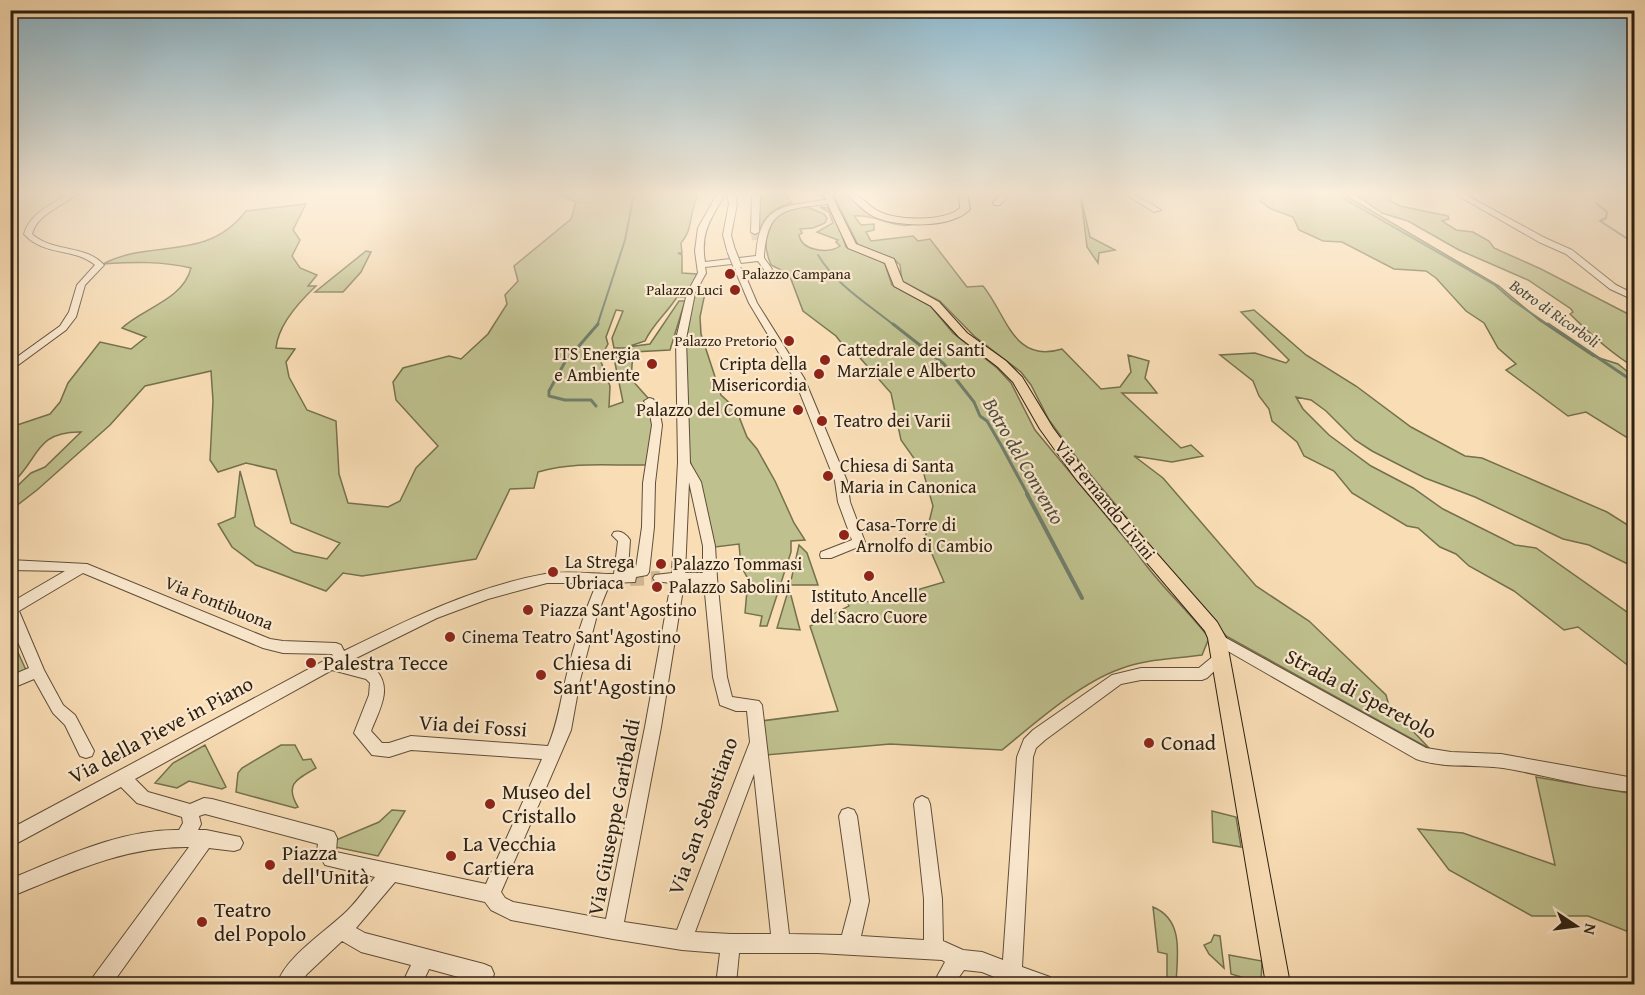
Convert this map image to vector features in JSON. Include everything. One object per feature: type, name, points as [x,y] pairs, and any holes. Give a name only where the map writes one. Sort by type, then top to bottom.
[{"type":"main road","name":"Via Fernando Livini","points":[[849,240],[852,246],[891,261],[898,284],[935,304],[963,335],[1016,377],[1072,465],[1203,617],[1216,638],[1278,984]]},
{"type":"street","points":[[10,368],[23,356],[50,339],[68,322],[74,313],[80,286],[100,265],[88,256],[46,248],[36,240]]},
{"type":"street","points":[[700,240],[699,251],[702,265],[759,254]]},
{"type":"street","points":[[729,240],[753,303],[799,378],[841,481],[844,501],[858,535],[859,542],[826,555]]},
{"type":"street","points":[[756,240],[759,254],[768,269]]},
{"type":"street","points":[[759,254],[762,240]]},
{"type":"street","points":[[1543,240],[1569,252],[1613,286],[1635,297]]},
{"type":"street","name":"Via Giuseppe Garibaldi","points":[[613,930],[678,578],[684,462],[679,350],[689,300],[702,273],[702,265]]},
{"type":"street","points":[[619,577],[642,572],[648,527],[649,483],[657,425],[654,409],[649,401]]},
{"type":"street","points":[[660,578],[710,578],[709,546],[702,510],[695,482],[684,462]]},
{"type":"street","points":[[491,894],[563,730],[590,615],[619,577],[625,546],[624,540],[618,536]]},
{"type":"street","points":[[10,565],[82,567]]},
{"type":"street","points":[[82,567],[11,610],[37,671],[58,709],[70,720],[86,751]]},
{"type":"street","name":"Via Fontibuona","points":[[82,567],[263,642],[337,656]]},
{"type":"street","name":"Via della Pieve in Piano","points":[[10,839],[337,656],[432,614],[485,595],[547,578],[619,577]]},
{"type":"street","name":"Via San Sebastiano","points":[[682,940],[717,845],[748,771],[757,742],[754,705],[736,705],[724,701],[710,578]]},
{"type":"street","name":"Strada di Speretolo","points":[[1216,638],[1406,747],[1429,757],[1499,761],[1604,782],[1635,785]]},
{"type":"street","name":"Via dei Fossi","points":[[337,656],[338,667],[375,676],[379,689],[362,733],[373,748],[389,750],[411,743],[554,753]]},
{"type":"street","points":[[1012,974],[1026,753],[1035,738],[1082,703],[1125,676],[1202,674],[1221,658]]},
{"type":"street","points":[[10,683],[37,671]]},
{"type":"street","points":[[757,742],[781,944]]},
{"type":"street","points":[[126,776],[127,783],[143,798],[190,812],[204,806],[212,807],[328,838],[326,851],[331,860],[491,894],[498,904],[511,911],[682,940],[731,944],[818,943],[934,950],[948,953],[961,960],[976,961],[1042,984]]},
{"type":"street","points":[[922,804],[933,899],[934,950]]},
{"type":"street","points":[[185,837],[192,824],[190,812]]},
{"type":"street","points":[[848,816],[860,899],[849,945]]},
{"type":"street","points":[[10,888],[113,847],[153,839],[185,837],[234,843]]},
{"type":"street","points":[[100,984],[206,838]]},
{"type":"street","points":[[287,984],[313,953],[341,930],[391,872]]},
{"type":"street","points":[[341,930],[361,942],[450,965],[456,969],[484,974]]},
{"type":"street","points":[[726,984],[731,944]]},
{"type":"street","points":[[412,984],[424,958]]},
{"type":"street","points":[[943,984],[954,964],[961,960]]},
{"type":"green space","points":[[207,240],[300,240],[292,256],[300,268],[317,275],[308,286],[316,286],[285,322],[276,348],[295,349],[286,362],[289,377],[307,410],[336,421],[339,474],[348,503],[388,507],[400,501],[416,468],[438,446],[396,400],[393,382],[403,368],[449,356],[461,359],[488,334],[507,304],[505,295],[518,281],[514,266],[545,240],[683,240],[681,243],[682,253],[678,253],[682,255],[682,273],[697,274],[685,297],[677,297],[645,341],[627,347],[650,344],[679,301],[685,301],[670,350],[633,352],[631,379],[648,398],[647,403],[654,426],[649,465],[580,465],[538,472],[534,488],[510,489],[476,559],[362,576],[343,573],[326,591],[256,565],[232,547],[218,524],[235,517],[240,471],[255,526],[294,552],[327,559],[340,543],[291,523],[276,470],[246,463],[218,472],[210,460],[213,401],[211,371],[145,386],[110,425],[11,510],[11,492],[31,473],[45,467],[81,432],[54,436],[39,449],[11,484],[11,427],[50,414],[60,402],[68,383],[100,342],[131,349],[146,337],[122,328],[171,296],[187,279],[191,268],[147,263],[103,264],[122,256]],"holes":[[[616,310],[623,311],[612,338],[614,348],[624,348],[617,353],[615,363],[623,402],[609,407],[610,386],[600,359],[608,344],[606,337]]]},
{"type":"green space","points":[[801,240],[810,248],[829,250],[840,246],[836,242],[838,240],[844,240],[846,247],[884,262],[892,285],[928,303],[953,333],[997,368],[1011,383],[1035,430],[1209,638],[1202,655],[1140,663],[1105,675],[1058,705],[1002,750],[890,744],[766,755],[761,721],[838,711],[810,626],[849,606],[844,594],[850,592],[854,598],[873,603],[944,582],[925,538],[933,506],[923,471],[901,440],[891,393],[853,350],[846,349],[836,336],[803,311],[789,274],[771,265],[766,242]]},
{"type":"green space","points":[[856,240],[931,240],[967,287],[983,286],[1013,334],[1022,343],[1032,350],[1046,352],[1062,349],[1101,389],[1120,387],[1131,372],[1128,355],[1149,361],[1145,378],[1157,393],[1122,393],[1181,448],[1191,445],[1203,456],[1172,462],[1134,456],[1163,478],[1256,586],[1309,621],[1386,695],[1389,706],[1430,749],[1226,636],[1079,461],[1049,420],[1031,385],[1021,372],[974,336],[940,301],[902,281],[900,265],[894,259],[858,245]]},
{"type":"green space","points":[[1086,240],[1097,240],[1115,250],[1099,253],[1098,263],[1087,247]]},
{"type":"green space","points":[[1422,240],[1499,286],[1539,320],[1593,356],[1618,364],[1634,377],[1634,442],[1586,412],[1568,416],[1506,370],[1516,364],[1498,348],[1484,323],[1466,311],[1436,278],[1426,271],[1394,269],[1342,242],[1323,241]]},
{"type":"green space","points":[[1442,240],[1488,240],[1494,248],[1541,269],[1634,317],[1634,367],[1585,329],[1570,314],[1573,312],[1571,309],[1528,280]]},
{"type":"green space","points":[[366,251],[371,252],[361,272],[343,292],[315,292]]},
{"type":"green space","points":[[699,291],[705,293],[700,317],[701,334],[721,395],[736,409],[747,437],[757,449],[805,540],[791,541],[791,552],[767,626],[760,626],[762,616],[745,613],[748,579],[741,566],[739,544],[715,547],[700,484],[689,458],[685,397],[686,344],[692,302]]},
{"type":"green space","points":[[1254,310],[1306,355],[1356,386],[1411,427],[1465,456],[1482,458],[1607,512],[1634,529],[1634,567],[1589,545],[1563,539],[1475,497],[1425,478],[1355,440],[1326,411],[1311,400],[1296,397],[1303,409],[1329,435],[1371,466],[1413,488],[1443,509],[1515,545],[1536,548],[1634,617],[1634,670],[1578,627],[1564,630],[1514,591],[1469,566],[1456,554],[1440,547],[1418,528],[1407,526],[1352,493],[1334,471],[1304,456],[1297,442],[1272,421],[1269,409],[1259,396],[1253,381],[1220,355],[1255,353],[1286,363],[1289,360],[1241,312]]},
{"type":"green space","points":[[799,545],[807,553],[818,585],[790,585]]},
{"type":"green space","points":[[789,588],[800,630],[777,628]]},
{"type":"green space","points":[[10,635],[26,670],[10,677]]},
{"type":"green space","points":[[205,745],[226,787],[222,789],[189,781],[177,788],[155,783],[173,763]]},
{"type":"green space","points":[[281,745],[295,745],[303,760],[311,759],[316,768],[298,779],[293,787],[292,793],[298,807],[236,792],[238,773],[242,768]]},
{"type":"green space","points":[[1536,777],[1634,794],[1634,934],[1588,916],[1532,916],[1449,870],[1418,829],[1463,833],[1555,865]]},
{"type":"green space","points":[[392,810],[405,811],[378,856],[335,847],[336,840],[379,822]]},
{"type":"green space","points":[[1212,811],[1236,817],[1241,847],[1213,842]]},
{"type":"green space","points":[[1153,907],[1163,913],[1175,930],[1178,951],[1176,984],[1167,984],[1167,954],[1158,952]]},
{"type":"green space","points":[[1214,935],[1220,936],[1224,968],[1209,954],[1204,945],[1211,942]]},
{"type":"green space","points":[[1229,955],[1262,961],[1261,983],[1231,974]]},
{"type":"waterway","points":[[597,325],[625,240]]},
{"type":"waterway","name":"Botro di Ricorboli","points":[[1417,240],[1495,285],[1512,300],[1550,326]]},
{"type":"waterway","points":[[1630,240],[1634,243]]},
{"type":"waterway","name":"Botro del Convento","points":[[818,255],[843,285],[895,326]]},
{"type":"waterway","name":"Botro del Convento","points":[[893,324],[944,364],[974,402],[980,416],[987,421],[1028,495]]},
{"type":"waterway","name":"Botro di Ricorboli","points":[[1548,324],[1634,382]]},
{"type":"waterway","points":[[596,406],[591,400],[565,400],[549,396],[549,391],[565,362],[597,325]]},
{"type":"waterway","name":"Botro del Convento","points":[[1027,494],[1082,598]]},
{"type":"tunnel","points":[[630,579],[660,578]]},
{"type":"place","name":"Palazzo Campana","points":[[730,274]]},
{"type":"place","name":"Palazzo Luci","points":[[735,290]]},
{"type":"place","name":"Palazzo Pretorio","points":[[789,341]]},
{"type":"place","name":"Cattedrale dei Santi Marziale e Alberto","points":[[825,360]]},
{"type":"place","name":"ITS Energia e Ambiente","points":[[652,364]]},
{"type":"place","name":"Cripta della Misericordia","points":[[819,374]]},
{"type":"place","name":"Palazzo del Comune","points":[[798,410]]},
{"type":"place","name":"Teatro dei Varii","points":[[822,421]]},
{"type":"place","name":"Chiesa di Santa Maria in Canonica","points":[[828,476]]},
{"type":"place","name":"Casa-Torre di Arnolfo di Cambio","points":[[844,535]]},
{"type":"place","name":"Palazzo Tommasi","points":[[661,564]]},
{"type":"place","name":"La Strega Ubriaca","points":[[553,572]]},
{"type":"place","name":"Istituto Ancelle del Sacro Cuore","points":[[869,576]]},
{"type":"place","name":"Palazzo Sabolini","points":[[657,587]]},
{"type":"place","name":"Piazza Sant'Agostino","points":[[528,610]]},
{"type":"place","name":"Cinema Teatro Sant'Agostino","points":[[450,637]]},
{"type":"place","name":"Palestra Tecce","points":[[311,663]]},
{"type":"place","name":"Chiesa di Sant'Agostino","points":[[541,675]]},
{"type":"place","name":"Conad","points":[[1149,743]]},
{"type":"place","name":"Museo del Cristallo","points":[[490,804]]},
{"type":"place","name":"La Vecchia Cartiera","points":[[451,856]]},
{"type":"place","name":"Piazza dell'Unità","points":[[270,865]]},
{"type":"place","name":"Teatro del Popolo","points":[[202,922]]}]
